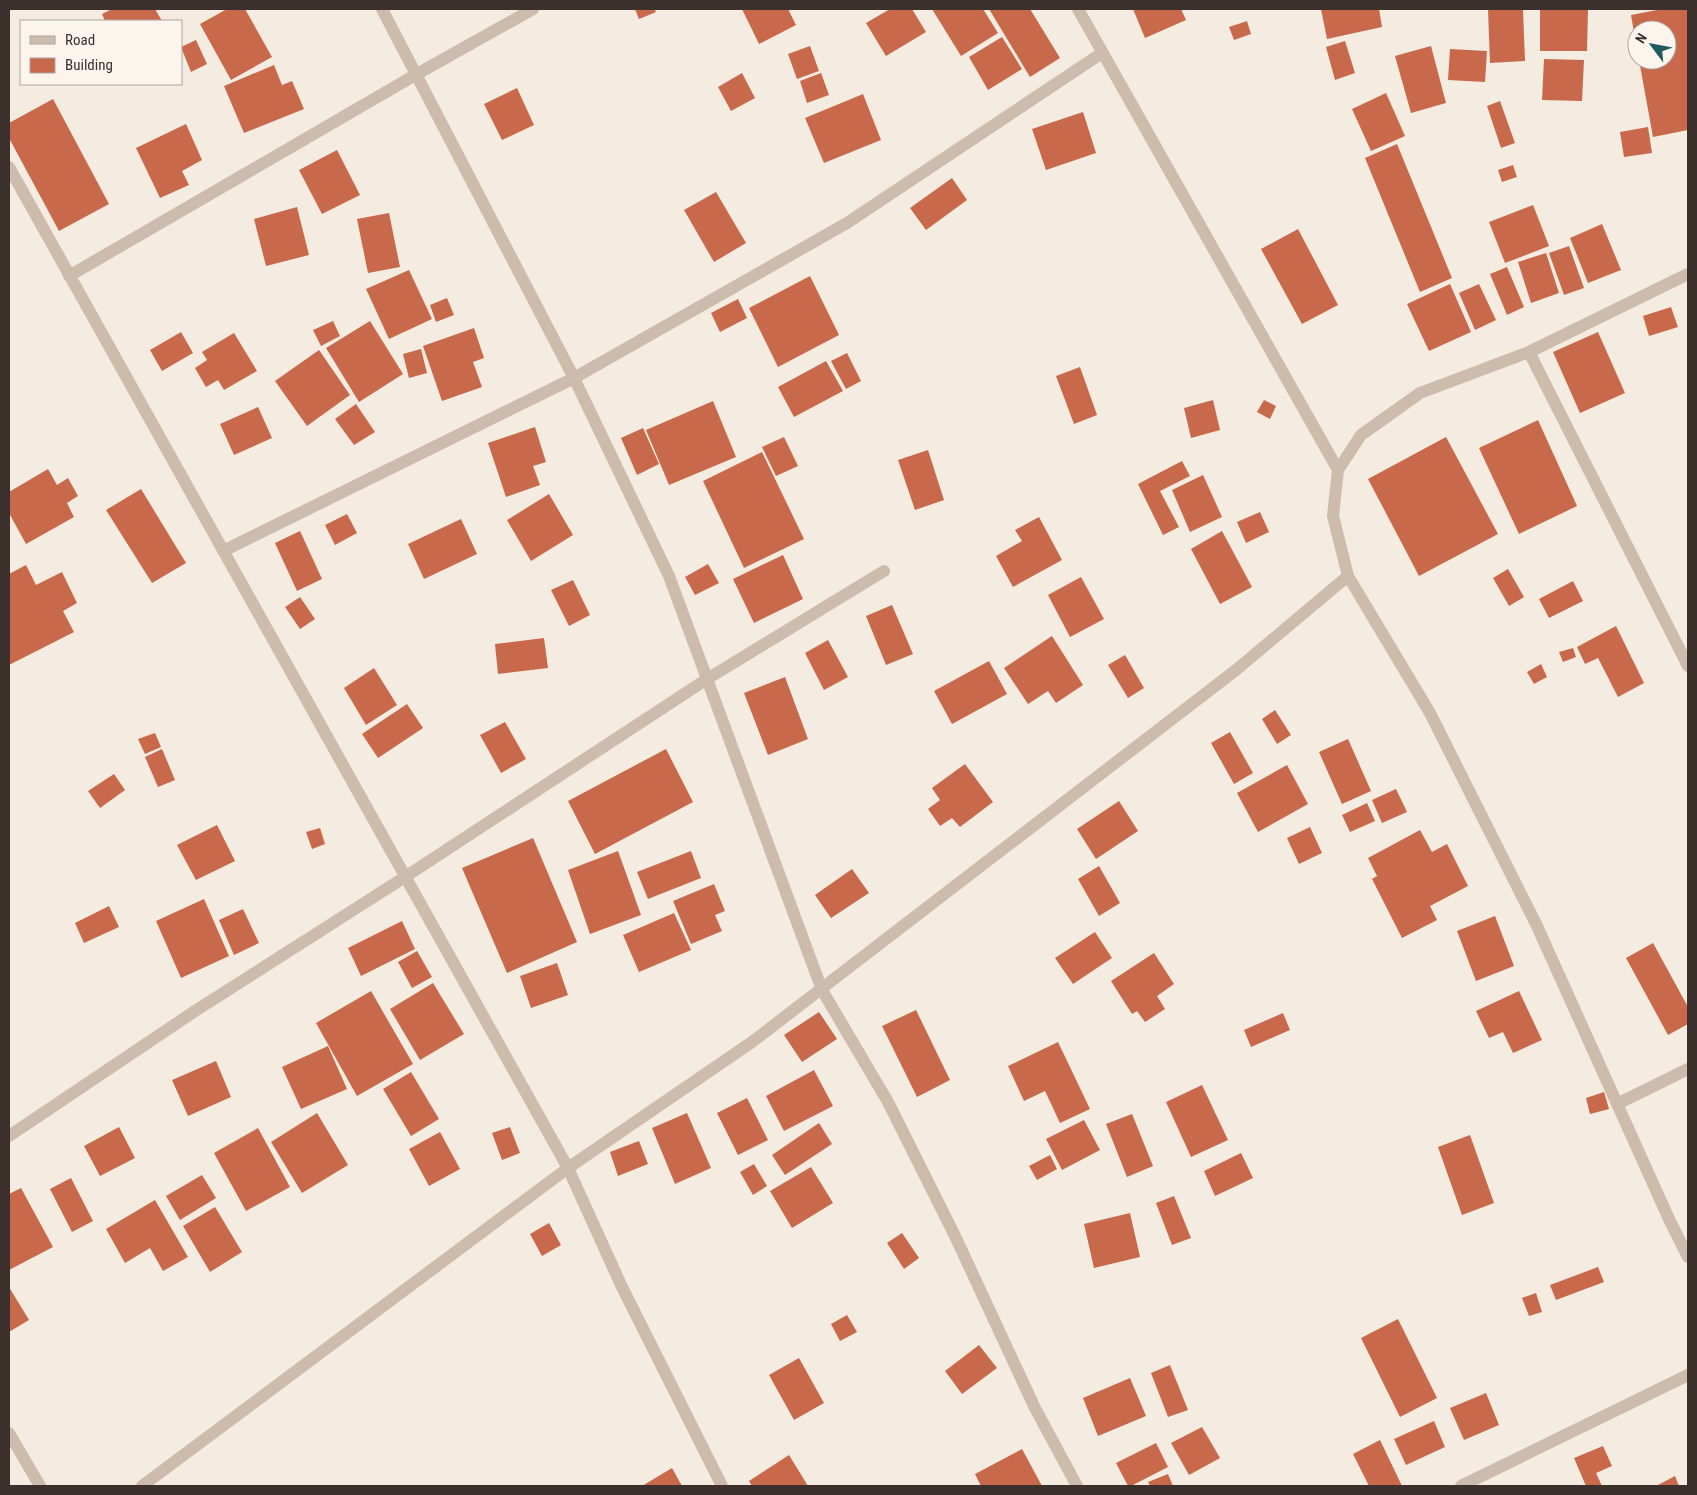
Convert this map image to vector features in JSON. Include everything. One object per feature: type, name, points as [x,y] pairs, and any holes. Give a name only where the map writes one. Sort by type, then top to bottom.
[{"type":"street","points":[[382,9],[574,378],[669,576],[822,990],[888,1102],[955,1236],[1035,1408],[1077,1486]]},
{"type":"street","points":[[69,276],[417,74],[533,9]]},
{"type":"street","points":[[1078,9],[1338,470]]},
{"type":"street","points":[[223,551],[574,378],[847,223],[1102,53]]},
{"type":"street","points":[[9,167],[568,1168],[621,1284],[722,1486]]},
{"type":"street","points":[[1688,274],[1529,352],[1420,393],[1361,435],[1338,470],[1333,516],[1348,576],[1430,713],[1537,926],[1669,1219],[1688,1257]]},
{"type":"street","points":[[1529,352],[1688,666]]},
{"type":"street","points":[[9,1136],[195,1011],[405,877],[707,679],[884,571]]},
{"type":"street","points":[[142,1486],[568,1168],[752,1042],[822,990],[1228,676],[1348,576]]},
{"type":"street","points":[[1617,1104],[1688,1069]]},
{"type":"street","points":[[1460,1486],[1688,1375]]},
{"type":"street","points":[[9,1433],[40,1486]]},
{"type":"building","points":[[112,9],[155,9],[161,20],[105,20],[102,14]]},
{"type":"building","points":[[227,9],[245,9],[272,57],[231,80],[200,24]]},
{"type":"building","points":[[635,9],[654,9],[656,12],[639,19]]},
{"type":"building","points":[[742,9],[788,9],[796,25],[759,44]]},
{"type":"building","points":[[890,9],[912,9],[926,32],[886,56],[866,23]]},
{"type":"building","points":[[932,9],[983,9],[998,33],[961,56]]},
{"type":"building","points":[[989,9],[1030,9],[1060,58],[1030,77]]},
{"type":"building","points":[[1133,9],[1181,9],[1186,20],[1145,38]]},
{"type":"building","points":[[1321,9],[1379,9],[1382,27],[1327,39]]},
{"type":"building","points":[[1488,9],[1523,9],[1525,61],[1490,63]]},
{"type":"building","points":[[1540,9],[1588,9],[1587,51],[1540,51]]},
{"type":"building","points":[[1662,9],[1688,9],[1688,130],[1653,137],[1641,70],[1677,70],[1677,20],[1632,20],[1631,15]]},
{"type":"building","points":[[1247,21],[1251,34],[1234,40],[1229,27]]},
{"type":"building","points":[[1002,37],[1022,69],[988,90],[969,57]]},
{"type":"building","points":[[196,40],[207,64],[191,72],[182,47]]},
{"type":"building","points":[[1345,41],[1355,73],[1335,80],[1326,47]]},
{"type":"building","points":[[810,46],[819,71],[797,79],[788,54]]},
{"type":"building","points":[[1431,46],[1446,103],[1411,113],[1395,56]]},
{"type":"building","points":[[1450,49],[1487,51],[1485,82],[1448,80]]},
{"type":"building","points":[[1544,59],[1584,60],[1582,101],[1542,100]]},
{"type":"building","points":[[274,65],[282,85],[292,81],[304,109],[244,133],[224,86]]},
{"type":"building","points":[[742,73],[755,98],[731,111],[718,87]]},
{"type":"building","points":[[821,73],[829,95],[807,103],[800,81]]},
{"type":"building","points":[[517,88],[534,125],[502,140],[484,104]]},
{"type":"building","points":[[1386,93],[1405,136],[1371,151],[1352,109]]},
{"type":"building","points":[[863,94],[881,140],[824,163],[805,118]]},
{"type":"building","points":[[53,99],[109,204],[59,231],[9,138],[9,123]]},
{"type":"building","points":[[1500,101],[1515,143],[1501,148],[1487,106]]},
{"type":"building","points":[[1083,112],[1096,153],[1046,170],[1032,129]]},
{"type":"building","points":[[186,124],[202,160],[182,171],[189,185],[160,198],[136,148]]},
{"type":"building","points":[[1648,127],[1652,153],[1624,157],[1620,132]]},
{"type":"building","points":[[1397,144],[1452,278],[1420,292],[1365,158]]},
{"type":"building","points":[[337,150],[360,195],[322,214],[299,170]]},
{"type":"building","points":[[1513,165],[1517,177],[1502,182],[1498,170]]},
{"type":"building","points":[[952,178],[967,200],[926,230],[910,208]]},
{"type":"building","points":[[716,192],[746,243],[714,262],[684,210]]},
{"type":"building","points":[[1533,205],[1549,246],[1505,263],[1489,222]]},
{"type":"building","points":[[297,207],[309,255],[266,266],[254,219]]},
{"type":"building","points":[[389,213],[400,267],[368,273],[357,219]]},
{"type":"building","points":[[1602,224],[1621,270],[1588,283],[1570,238]]},
{"type":"building","points":[[1298,229],[1338,305],[1302,324],[1261,249]]},
{"type":"building","points":[[1569,246],[1584,288],[1564,295],[1549,253]]},
{"type":"building","points":[[1546,253],[1559,293],[1531,303],[1518,262]]},
{"type":"building","points":[[1507,267],[1524,307],[1507,315],[1490,274]]},
{"type":"building","points":[[409,270],[432,319],[389,339],[366,289]]},
{"type":"building","points":[[810,276],[839,335],[778,367],[749,308]]},
{"type":"building","points":[[1450,284],[1471,332],[1429,351],[1407,304]]},
{"type":"building","points":[[1479,284],[1496,320],[1475,330],[1459,293]]},
{"type":"building","points":[[447,298],[454,315],[436,322],[430,305]]},
{"type":"building","points":[[738,299],[747,318],[720,332],[711,313]]},
{"type":"building","points":[[1671,307],[1678,327],[1649,336],[1643,316]]},
{"type":"building","points":[[333,321],[340,336],[321,346],[313,330]]},
{"type":"building","points":[[370,321],[403,374],[359,402],[326,348]]},
{"type":"building","points":[[474,328],[484,358],[473,362],[482,387],[442,401],[423,346]]},
{"type":"building","points":[[181,332],[193,353],[162,371],[150,350]]},
{"type":"building","points":[[1598,332],[1625,393],[1580,413],[1553,352]]},
{"type":"building","points":[[234,333],[257,371],[224,390],[218,380],[206,387],[195,368],[207,360],[202,352]]},
{"type":"building","points":[[421,349],[427,373],[409,378],[403,354]]},
{"type":"building","points":[[319,350],[350,395],[307,426],[275,381]]},
{"type":"building","points":[[847,353],[861,381],[846,389],[831,361]]},
{"type":"building","points":[[826,361],[843,391],[794,417],[778,387]]},
{"type":"building","points":[[1080,367],[1097,415],[1074,424],[1056,376]]},
{"type":"building","points":[[1213,400],[1220,430],[1191,438],[1184,408]]},
{"type":"building","points":[[1264,400],[1276,406],[1270,419],[1257,412]]},
{"type":"building","points":[[713,401],[736,457],[669,485],[646,430]]},
{"type":"building","points":[[356,404],[375,432],[354,445],[335,419]]},
{"type":"building","points":[[258,407],[272,438],[234,455],[220,424]]},
{"type":"building","points":[[1538,420],[1577,506],[1519,534],[1479,448]]},
{"type":"building","points":[[535,427],[546,462],[533,466],[540,485],[506,497],[488,443]]},
{"type":"building","points":[[643,428],[659,464],[637,475],[621,438]]},
{"type":"building","points":[[784,437],[798,466],[776,476],[762,447]]},
{"type":"building","points":[[1446,437],[1498,534],[1419,576],[1368,479]]},
{"type":"building","points":[[928,450],[944,500],[915,510],[898,460]]},
{"type":"building","points":[[762,452],[804,539],[744,568],[703,481]]},
{"type":"building","points":[[1182,461],[1190,476],[1160,491],[1179,527],[1163,535],[1138,484]]},
{"type":"building","points":[[48,469],[57,485],[68,478],[78,496],[67,503],[74,517],[26,544],[9,513],[9,492]]},
{"type":"building","points":[[1203,475],[1222,517],[1190,532],[1172,490]]},
{"type":"building","points":[[141,489],[186,563],[152,583],[106,510]]},
{"type":"building","points":[[549,494],[573,535],[531,561],[507,520]]},
{"type":"building","points":[[1260,512],[1269,532],[1246,543],[1237,522]]},
{"type":"building","points":[[347,514],[357,533],[335,545],[325,525]]},
{"type":"building","points":[[1039,517],[1062,560],[1013,587],[996,556],[1022,541],[1015,530]]},
{"type":"building","points":[[461,519],[477,554],[424,579],[408,544]]},
{"type":"building","points":[[300,531],[322,579],[297,591],[275,543]]},
{"type":"building","points":[[1222,531],[1252,587],[1220,604],[1191,549]]},
{"type":"building","points":[[783,555],[803,599],[754,623],[733,579]]},
{"type":"building","points":[[708,564],[719,583],[695,595],[685,577]]},
{"type":"building","points":[[26,565],[36,585],[62,572],[77,603],[63,611],[74,632],[9,665],[9,574]]},
{"type":"building","points":[[1508,569],[1524,597],[1509,606],[1493,578]]},
{"type":"building","points":[[1081,577],[1104,619],[1070,637],[1048,595]]},
{"type":"building","points":[[573,580],[590,615],[569,626],[551,590]]},
{"type":"building","points":[[1573,581],[1583,601],[1549,618],[1539,599]]},
{"type":"building","points":[[300,597],[315,619],[300,629],[285,607]]},
{"type":"building","points":[[892,605],[913,654],[886,665],[866,616]]},
{"type":"building","points":[[1616,626],[1644,683],[1618,697],[1598,658],[1585,664],[1577,647]]},
{"type":"building","points":[[1052,636],[1083,685],[1056,703],[1048,691],[1028,704],[1004,668]]},
{"type":"building","points":[[544,638],[548,668],[498,674],[495,644]]},
{"type":"building","points":[[828,640],[848,677],[824,690],[805,653]]},
{"type":"building","points":[[1573,648],[1576,657],[1563,662],[1559,652]]},
{"type":"building","points":[[1125,655],[1144,688],[1128,698],[1108,665]]},
{"type":"building","points":[[989,661],[1007,694],[952,724],[934,691]]},
{"type":"building","points":[[1541,664],[1547,677],[1534,684],[1527,672]]},
{"type":"building","points":[[374,668],[397,705],[366,725],[344,688]]},
{"type":"building","points":[[785,677],[808,739],[768,755],[744,693]]},
{"type":"building","points":[[407,704],[423,728],[378,758],[362,734]]},
{"type":"building","points":[[1275,710],[1291,735],[1277,744],[1262,719]]},
{"type":"building","points":[[505,722],[526,759],[501,773],[480,735]]},
{"type":"building","points":[[1230,732],[1253,773],[1234,784],[1211,743]]},
{"type":"building","points":[[155,733],[161,747],[145,754],[138,739]]},
{"type":"building","points":[[1348,739],[1371,791],[1342,804],[1319,752]]},
{"type":"building","points":[[162,749],[175,780],[158,787],[145,757]]},
{"type":"building","points":[[666,749],[693,802],[595,854],[568,801]]},
{"type":"building","points":[[965,764],[993,802],[960,827],[952,818],[940,826],[928,809],[940,800],[932,788]]},
{"type":"building","points":[[1287,765],[1308,804],[1258,832],[1237,793]]},
{"type":"building","points":[[114,774],[125,790],[100,808],[88,791]]},
{"type":"building","points":[[1396,789],[1407,812],[1382,823],[1372,800]]},
{"type":"building","points":[[1119,801],[1138,831],[1096,859],[1077,829]]},
{"type":"building","points":[[1367,803],[1375,821],[1350,832],[1342,815]]},
{"type":"building","points":[[217,825],[235,861],[196,880],[177,845]]},
{"type":"building","points":[[1310,827],[1322,853],[1299,864],[1287,838]]},
{"type":"building","points":[[320,828],[325,844],[312,849],[306,832]]},
{"type":"building","points":[[1420,830],[1432,852],[1447,844],[1468,886],[1430,906],[1437,920],[1402,938],[1372,879],[1377,876],[1368,858]]},
{"type":"building","points":[[533,838],[577,942],[507,973],[462,868]]},
{"type":"building","points":[[618,851],[641,915],[590,934],[568,870]]},
{"type":"building","points":[[691,851],[701,878],[648,899],[637,872]]},
{"type":"building","points":[[1099,866],[1120,903],[1099,916],[1078,879]]},
{"type":"building","points":[[852,869],[869,893],[831,918],[815,895]]},
{"type":"building","points":[[714,884],[725,911],[715,915],[722,931],[691,944],[673,901]]},
{"type":"building","points":[[204,899],[229,956],[181,978],[156,921]]},
{"type":"building","points":[[109,906],[119,927],[84,943],[75,923]]},
{"type":"building","points":[[243,909],[259,943],[234,955],[219,920]]},
{"type":"building","points":[[674,913],[691,950],[639,972],[623,935]]},
{"type":"building","points":[[1495,916],[1514,966],[1476,981],[1457,931]]},
{"type":"building","points":[[402,921],[415,949],[361,976],[348,948]]},
{"type":"building","points":[[1095,932],[1112,958],[1073,984],[1055,958]]},
{"type":"building","points":[[1653,943],[1688,1007],[1688,1024],[1668,1035],[1626,958]]},
{"type":"building","points":[[417,951],[432,977],[412,988],[398,962]]},
{"type":"building","points":[[1154,953],[1174,984],[1157,996],[1165,1009],[1145,1022],[1137,1011],[1132,1014],[1111,981]]},
{"type":"building","points":[[557,963],[568,995],[531,1008],[520,976]]},
{"type":"building","points":[[433,983],[464,1034],[420,1060],[390,1009]]},
{"type":"building","points":[[371,991],[413,1064],[357,1096],[316,1023]]},
{"type":"building","points":[[1519,991],[1542,1040],[1513,1053],[1503,1032],[1489,1038],[1476,1011]]},
{"type":"building","points":[[916,1010],[950,1080],[917,1097],[882,1026]]},
{"type":"building","points":[[819,1012],[837,1039],[802,1062],[784,1035]]},
{"type":"building","points":[[1283,1013],[1290,1030],[1251,1047],[1244,1030]]},
{"type":"building","points":[[1058,1042],[1090,1109],[1060,1123],[1045,1091],[1024,1101],[1008,1066]]},
{"type":"building","points":[[328,1046],[347,1089],[301,1109],[282,1067]]},
{"type":"building","points":[[216,1061],[231,1097],[188,1116],[172,1080]]},
{"type":"building","points":[[814,1070],[833,1106],[784,1131],[766,1096]]},
{"type":"building","points":[[411,1072],[439,1119],[411,1136],[383,1089]]},
{"type":"building","points":[[1202,1085],[1228,1140],[1191,1157],[1166,1102]]},
{"type":"building","points":[[1604,1092],[1609,1109],[1590,1114],[1586,1098]]},
{"type":"building","points":[[747,1098],[768,1140],[738,1155],[717,1113]]},
{"type":"building","points":[[317,1113],[348,1165],[302,1193],[271,1142]]},
{"type":"building","points":[[687,1113],[711,1168],[675,1184],[652,1128]]},
{"type":"building","points":[[1132,1114],[1153,1166],[1127,1177],[1106,1124]]},
{"type":"building","points":[[1084,1120],[1100,1150],[1062,1170],[1046,1139]]},
{"type":"building","points":[[819,1123],[832,1144],[785,1175],[772,1155]]},
{"type":"building","points":[[119,1127],[135,1158],[100,1176],[84,1146]]},
{"type":"building","points":[[510,1127],[520,1153],[502,1160],[492,1133]]},
{"type":"building","points":[[258,1128],[290,1187],[246,1211],[214,1153]]},
{"type":"building","points":[[440,1132],[460,1169],[429,1186],[409,1149]]},
{"type":"building","points":[[1470,1135],[1494,1203],[1462,1215],[1438,1147]]},
{"type":"building","points":[[639,1141],[648,1164],[618,1176],[610,1152]]},
{"type":"building","points":[[1241,1153],[1253,1178],[1215,1196],[1204,1171]]},
{"type":"building","points":[[1050,1155],[1057,1169],[1037,1180],[1029,1166]]},
{"type":"building","points":[[754,1164],[767,1186],[753,1195],[740,1172]]},
{"type":"building","points":[[811,1167],[833,1203],[792,1228],[770,1191]]},
{"type":"building","points":[[202,1175],[216,1198],[180,1220],[166,1196]]},
{"type":"building","points":[[71,1178],[93,1221],[72,1232],[50,1189]]},
{"type":"building","points":[[21,1188],[53,1247],[9,1270],[9,1194]]},
{"type":"building","points":[[1174,1196],[1191,1238],[1172,1245],[1156,1203]]},
{"type":"building","points":[[155,1200],[188,1257],[163,1271],[150,1248],[125,1263],[106,1229]]},
{"type":"building","points":[[215,1207],[242,1252],[210,1272],[183,1226]]},
{"type":"building","points":[[1130,1213],[1140,1257],[1094,1268],[1084,1224]]},
{"type":"building","points":[[549,1223],[561,1245],[542,1256],[530,1234]]},
{"type":"building","points":[[902,1233],[919,1258],[904,1269],[887,1243]]},
{"type":"building","points":[[1598,1267],[1604,1282],[1556,1300],[1550,1285]]},
{"type":"building","points":[[9,1287],[29,1320],[9,1332]]},
{"type":"building","points":[[1536,1293],[1542,1312],[1529,1316],[1522,1298]]},
{"type":"building","points":[[847,1315],[857,1332],[840,1341],[831,1324]]},
{"type":"building","points":[[1398,1319],[1437,1398],[1400,1417],[1361,1338]]},
{"type":"building","points":[[979,1345],[997,1368],[962,1394],[945,1371]]},
{"type":"building","points":[[799,1358],[824,1403],[794,1420],[769,1375]]},
{"type":"building","points":[[1170,1365],[1188,1410],[1168,1417],[1151,1373]]},
{"type":"building","points":[[1130,1378],[1146,1416],[1098,1436],[1083,1398]]},
{"type":"building","points":[[1486,1393],[1499,1425],[1464,1440],[1450,1408]]},
{"type":"building","points":[[1434,1421],[1445,1447],[1406,1465],[1394,1439]]},
{"type":"building","points":[[1202,1427],[1220,1458],[1189,1475],[1171,1443]]},
{"type":"building","points":[[1380,1440],[1402,1486],[1369,1486],[1353,1454]]},
{"type":"building","points":[[1156,1443],[1168,1467],[1128,1486],[1116,1463]]},
{"type":"building","points":[[1603,1446],[1612,1466],[1596,1473],[1602,1486],[1586,1486],[1574,1458]]},
{"type":"building","points":[[1022,1449],[1042,1486],[981,1486],[975,1474]]},
{"type":"building","points":[[789,1455],[808,1486],[752,1486],[749,1481]]},
{"type":"building","points":[[672,1468],[682,1486],[642,1486]]},
{"type":"building","points":[[1168,1474],[1173,1486],[1150,1486],[1148,1482]]},
{"type":"building","points":[[1675,1476],[1679,1486],[1656,1486]]}]
